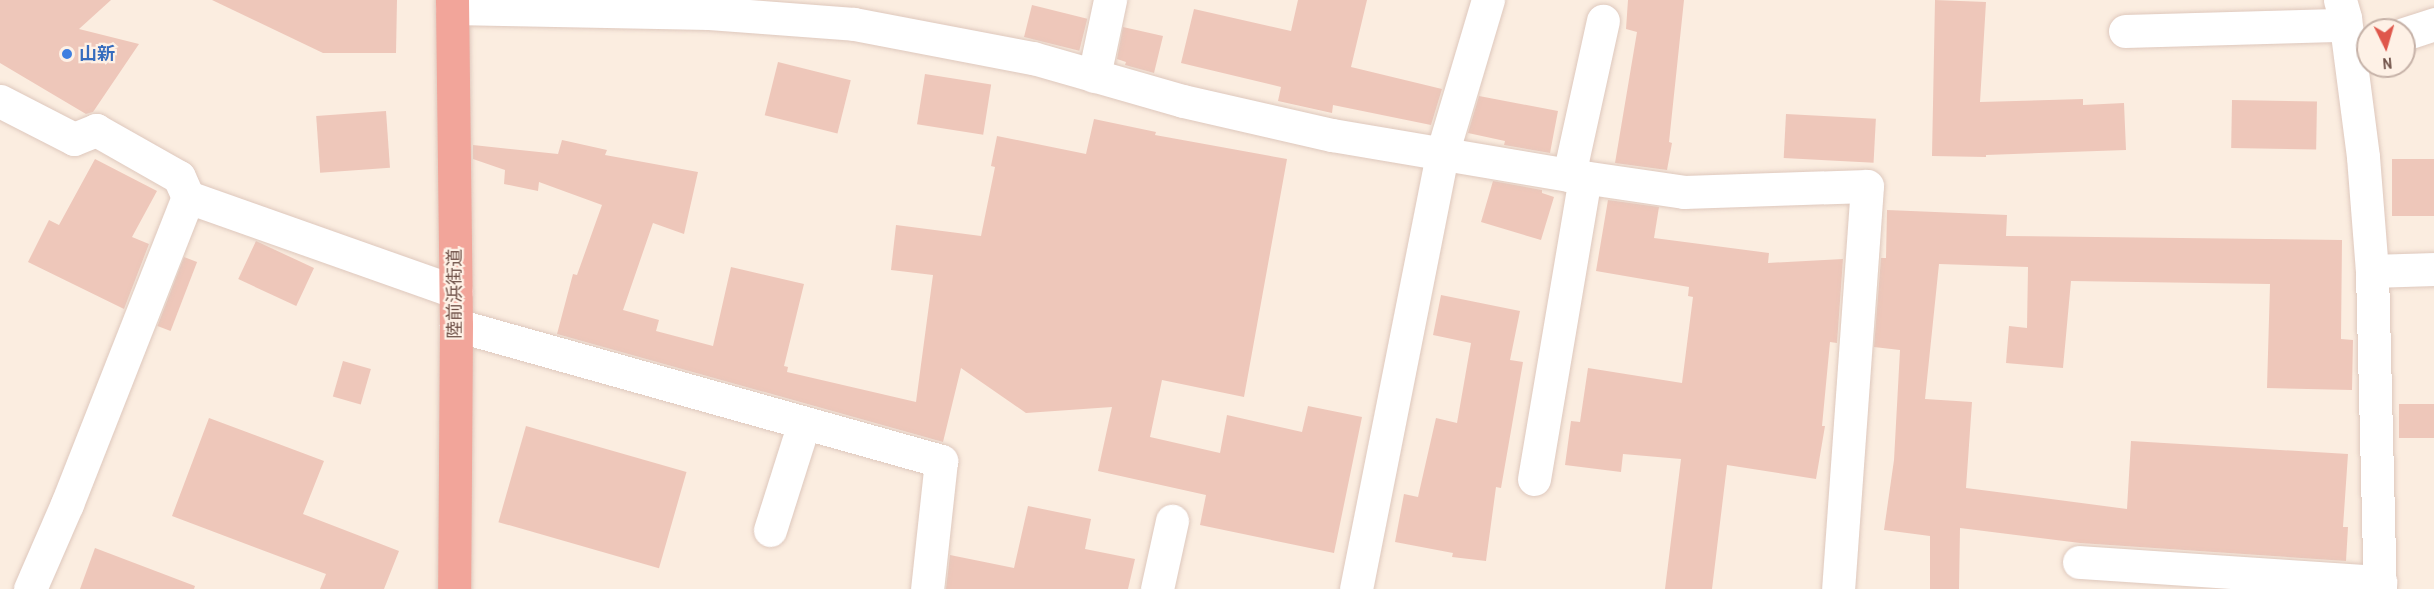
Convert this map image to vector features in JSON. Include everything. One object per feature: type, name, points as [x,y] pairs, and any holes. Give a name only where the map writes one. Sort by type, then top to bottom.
[{"type":"highway","name":"陸前浜街道","points":[[452,4],[456,292],[454,589]]},
{"type":"street","points":[[1094,76],[1110,0]]},
{"type":"street","points":[[1356,589],[1442,154],[1488,0]]},
{"type":"street","points":[[452,4],[709,12],[854,24],[1033,58],[1183,101],[1332,135],[1577,176],[1684,192],[1867,186],[1838,589]]},
{"type":"street","points":[[1534,479],[1577,176],[1603,21]]},
{"type":"street","points":[[2416,30],[2434,24]]},
{"type":"street","points":[[2079,562],[2380,586],[2372,271],[2350,30],[2125,31]]},
{"type":"street","points":[[0,100],[74,138],[96,130],[179,177],[188,196],[456,292]]},
{"type":"street","points":[[39,586],[67,504],[188,196]]},
{"type":"street","points":[[2372,271],[2434,269]]},
{"type":"street","points":[[456,325],[941,461],[927,589]]},
{"type":"street","points":[[770,530],[804,423]]},
{"type":"street","points":[[1157,589],[1172,521]]},
{"type":"building","name":"山新","points":[[0,0],[111,0],[79,29],[139,44],[93,112],[86,114],[0,63]]},
{"type":"building","points":[[212,0],[397,0],[396,53],[323,53]]},
{"type":"building","points":[[1298,0],[1367,0],[1351,67],[1442,89],[1431,125],[1333,105],[1332,113],[1278,101],[1281,87],[1181,63],[1194,9],[1291,31]]},
{"type":"building","points":[[1628,0],[1684,0],[1669,142],[1672,143],[1667,170],[1615,163],[1637,32],[1626,29]]},
{"type":"building","points":[[1935,0],[1986,2],[1980,102],[2083,99],[2083,105],[2124,103],[2126,150],[1986,155],[1986,157],[1932,156]]},
{"type":"building","points":[[1032,5],[1087,19],[1079,51],[1024,37]]},
{"type":"building","points":[[1123,27],[1163,36],[1154,73],[1125,65],[1126,62],[1117,59]]},
{"type":"building","points":[[778,62],[851,80],[837,134],[765,115]]},
{"type":"building","points":[[925,74],[991,84],[983,135],[917,124]]},
{"type":"building","points":[[1479,96],[1558,111],[1550,153],[1504,145],[1505,141],[1468,133]]},
{"type":"building","points":[[2232,100],[2317,101],[2316,149],[2231,148]]},
{"type":"building","points":[[386,111],[390,168],[320,173],[316,116]]},
{"type":"building","points":[[1786,114],[1876,119],[1874,163],[1784,158]]},
{"type":"building","points":[[1094,119],[1156,132],[1155,135],[1287,159],[1244,397],[1162,380],[1150,437],[1220,453],[1227,415],[1302,432],[1308,406],[1362,417],[1334,553],[1200,525],[1206,495],[1098,471],[1112,407],[1026,413],[961,368],[943,442],[557,334],[573,274],[577,275],[602,205],[539,182],[538,191],[504,184],[505,170],[473,159],[473,145],[558,154],[562,140],[607,150],[605,155],[698,172],[684,234],[653,223],[623,310],[659,320],[656,331],[713,346],[731,267],[804,284],[784,366],[788,367],[787,372],[916,402],[933,275],[891,270],[896,225],[981,236],[995,167],[991,166],[997,136],[1086,154]]},
{"type":"building","points":[[95,159],[157,191],[132,237],[149,244],[124,309],[28,262],[49,220],[59,225]]},
{"type":"building","points":[[2392,159],[2434,159],[2434,216],[2392,216]]},
{"type":"building","points":[[1493,181],[1542,190],[1542,193],[1554,197],[1541,240],[1481,222]]},
{"type":"building","points":[[1608,200],[1659,207],[1654,238],[1769,253],[1768,263],[1843,259],[1837,343],[1830,342],[1822,426],[1825,426],[1816,479],[1727,465],[1712,589],[1665,589],[1681,459],[1623,454],[1621,472],[1565,465],[1571,421],[1580,422],[1588,368],[1682,383],[1693,297],[1688,296],[1689,287],[1596,271]]},
{"type":"building","points":[[1887,210],[2007,215],[2006,236],[2342,240],[2341,339],[2353,340],[2352,390],[2267,388],[2270,284],[2071,281],[2063,368],[2006,363],[2009,326],[2027,328],[2028,267],[1939,264],[1925,399],[1972,402],[1966,488],[2127,509],[2131,441],[2348,454],[2343,527],[2348,527],[2346,561],[2080,543],[1960,528],[1959,589],[1930,589],[1930,536],[1884,530],[1894,460],[1900,350],[1874,347],[1881,258],[1886,258]]},
{"type":"building","points":[[256,241],[314,268],[296,306],[238,279]]},
{"type":"building","points":[[184,257],[197,262],[171,331],[157,326]]},
{"type":"building","points":[[1441,295],[1520,311],[1510,360],[1523,362],[1501,488],[1496,487],[1486,561],[1452,557],[1453,553],[1395,542],[1404,494],[1418,497],[1436,418],[1457,423],[1471,343],[1433,335]]},
{"type":"building","points":[[343,361],[371,369],[361,405],[333,397]]},
{"type":"building","points":[[2399,404],[2434,404],[2434,438],[2399,438]]},
{"type":"building","points":[[209,418],[324,461],[303,514],[399,551],[384,589],[320,589],[326,574],[172,516]]},
{"type":"building","points":[[526,426],[687,472],[659,568],[498,522]]},
{"type":"building","points":[[1028,506],[1091,519],[1085,549],[1135,559],[1128,589],[946,589],[950,555],[1014,568]]},
{"type":"building","points":[[95,548],[195,586],[194,589],[80,589]]},
{"type":"place","name":"山新","points":[[67,54]]}]
